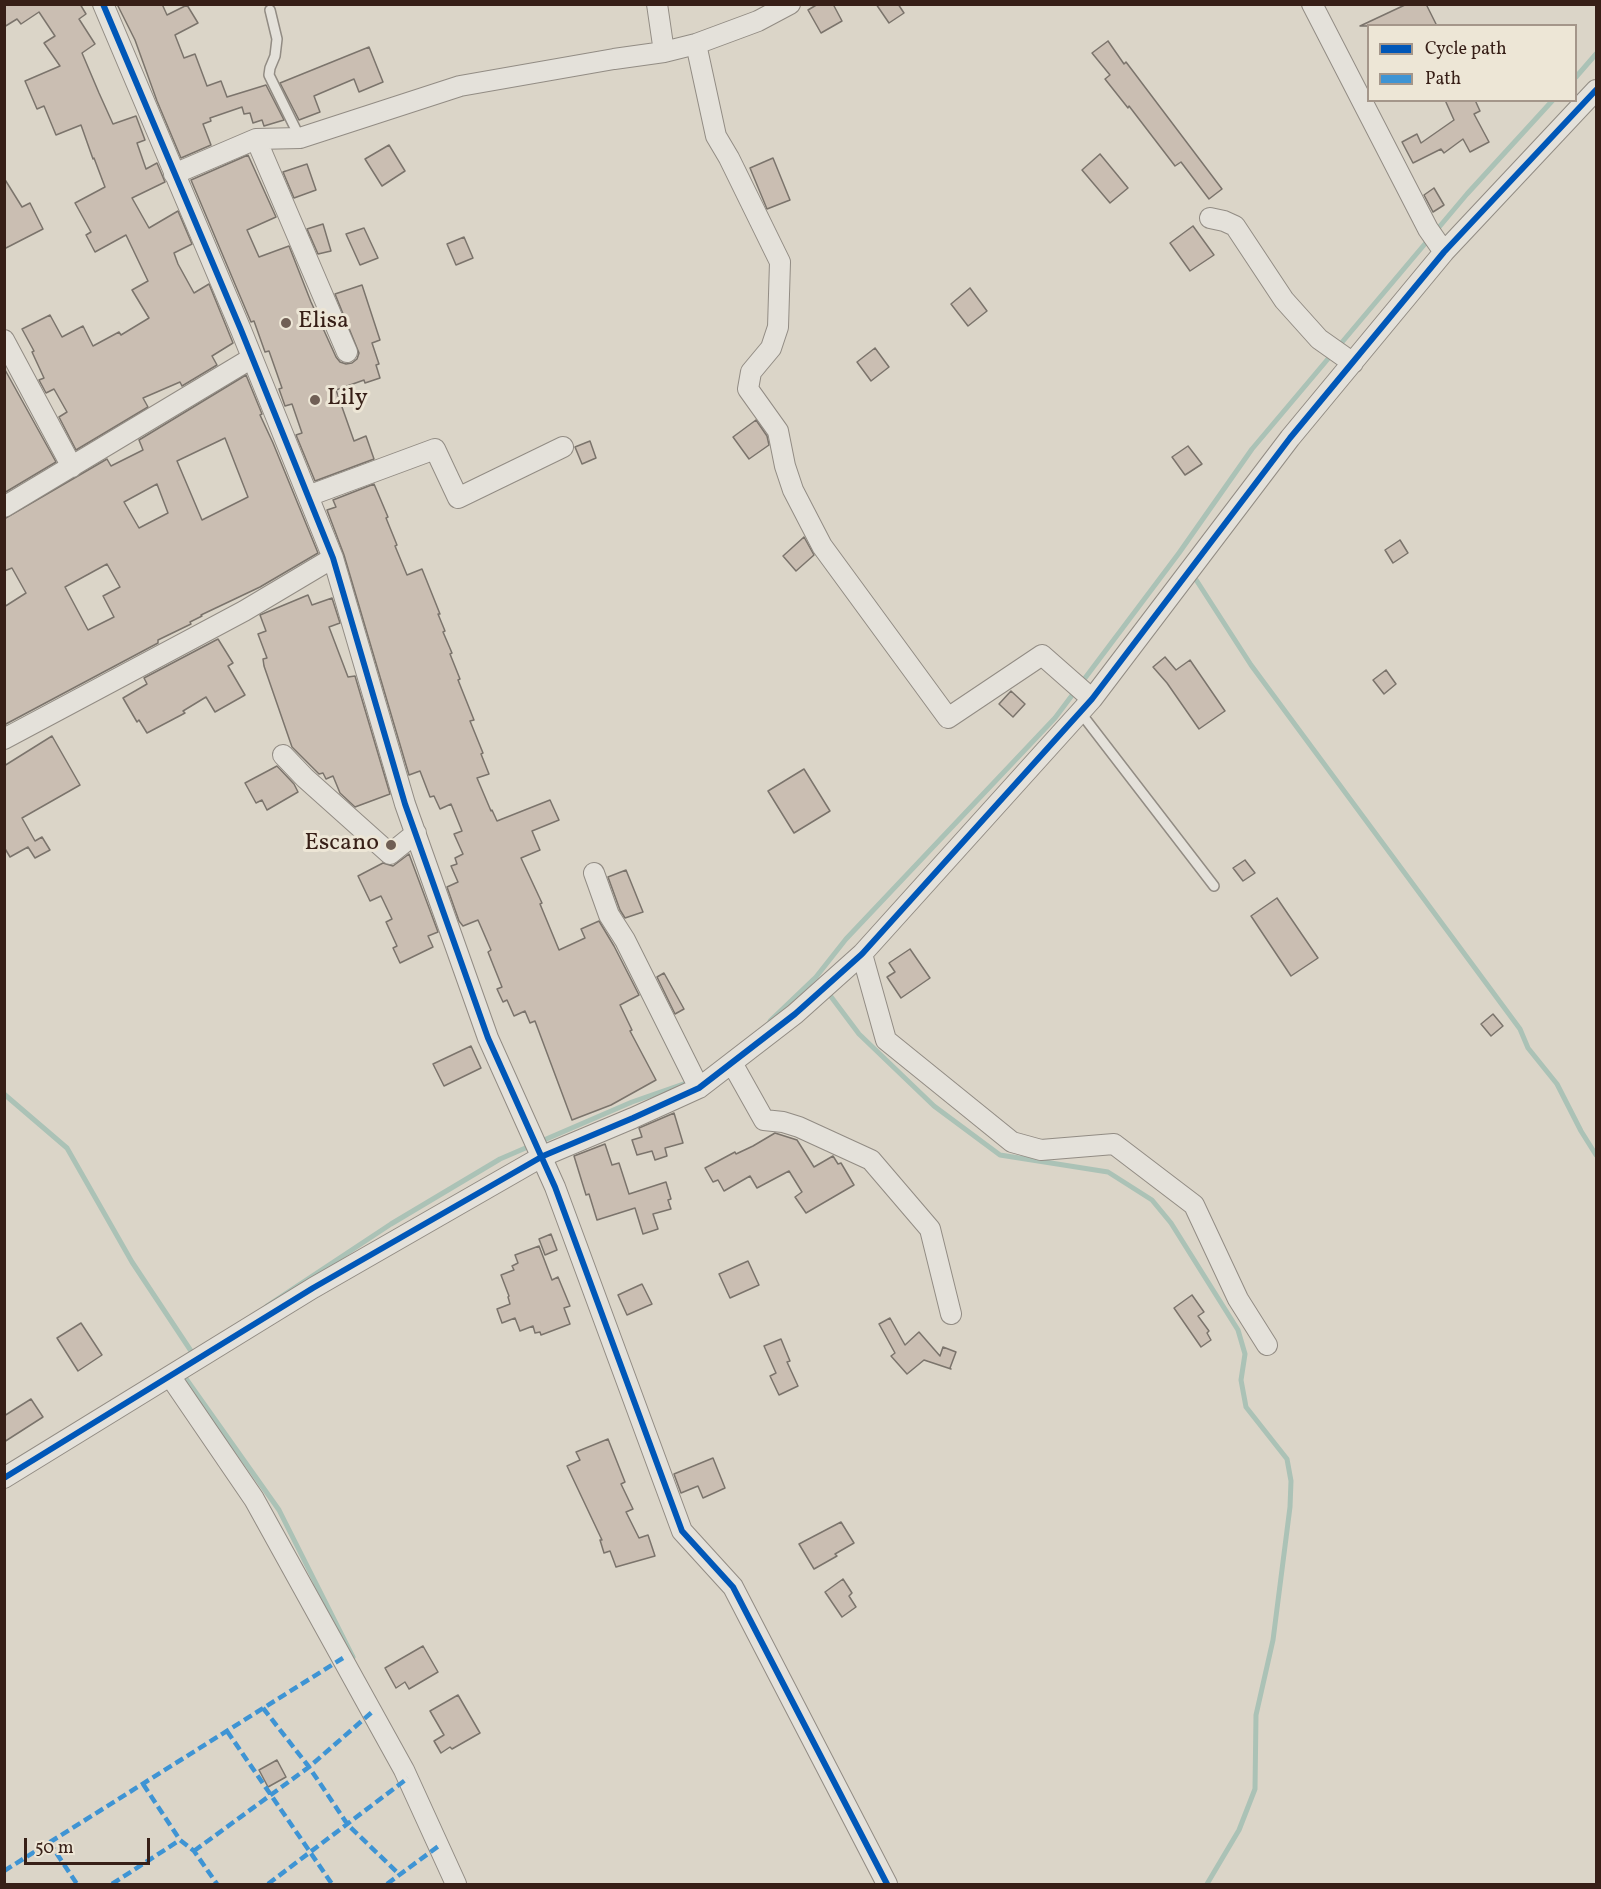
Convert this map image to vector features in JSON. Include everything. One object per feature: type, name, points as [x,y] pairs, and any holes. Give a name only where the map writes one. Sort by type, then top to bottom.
[{"type":"street","points":[[103,4],[252,358],[333,558],[405,804],[488,1038],[543,1156],[682,1531],[733,1587],[887,1884]]},
{"type":"street","points":[[657,4],[664,52]]},
{"type":"street","points":[[174,174],[256,139],[300,138],[460,86],[614,58],[664,52],[696,44],[758,21],[790,4]]},
{"type":"street","points":[[1312,4],[1428,229],[1444,252]]},
{"type":"street","points":[[696,44],[716,136],[780,262],[778,327],[771,348],[751,372],[748,389],[778,431],[785,466],[793,490],[822,546],[948,718],[1042,655],[1086,706]]},
{"type":"street","points":[[4,1478],[313,1288],[543,1156],[699,1088],[795,1014],[862,954],[1086,706],[1290,438],[1444,252],[1596,90]]},
{"type":"street","points":[[256,139],[347,352]]},
{"type":"street","points":[[1210,218],[1235,226],[1284,300],[1319,339],[1353,363]]},
{"type":"street","points":[[4,340],[72,466]]},
{"type":"street","points":[[4,507],[252,358]]},
{"type":"street","points":[[308,496],[435,449],[458,498],[563,447]]},
{"type":"street","points":[[4,739],[244,611],[333,558]]},
{"type":"street","points":[[283,755],[305,778],[390,854],[416,833]]},
{"type":"street","points":[[594,873],[609,915],[625,940],[699,1088]]},
{"type":"street","points":[[862,954],[886,1040],[1012,1142],[1041,1150],[1114,1144],[1194,1205],[1238,1299],[1267,1345]]},
{"type":"street","points":[[732,1063],[764,1120],[783,1122],[800,1128],[871,1160],[930,1229],[951,1314]]},
{"type":"street","points":[[170,1376],[254,1499],[404,1770],[456,1884]]},
{"type":"lane","points":[[270,10],[277,39],[269,75],[300,138]]},
{"type":"lane","points":[[1086,706],[1124,767],[1214,886]]},
{"type":"building","points":[[4,4],[80,4],[86,14],[79,19],[95,44],[82,53],[113,124],[136,116],[145,140],[137,143],[146,169],[157,163],[165,182],[132,198],[149,228],[178,211],[192,244],[174,253],[178,264],[194,293],[209,284],[233,343],[212,356],[217,365],[182,386],[180,382],[143,398],[148,407],[76,450],[59,417],[67,412],[54,389],[46,393],[39,380],[44,378],[32,352],[34,351],[22,329],[50,315],[62,337],[83,326],[93,346],[119,332],[121,335],[149,318],[132,290],[148,281],[126,235],[95,252],[86,235],[91,232],[75,203],[105,187],[81,125],[56,135],[44,106],[37,109],[25,81],[60,66],[44,43],[55,36],[39,12],[21,24],[17,19],[4,27]]},
{"type":"building","points":[[117,4],[162,4],[167,15],[187,5],[198,23],[175,35],[184,58],[195,54],[207,86],[221,81],[227,97],[266,85],[284,120],[264,126],[262,120],[253,123],[250,113],[244,114],[242,107],[210,118],[211,121],[203,124],[211,145],[181,158],[135,40]]},
{"type":"building","points":[[818,4],[833,4],[842,21],[821,33],[808,10]]},
{"type":"building","points":[[876,4],[898,4],[904,13],[889,23]]},
{"type":"building","points":[[1407,4],[1426,4],[1436,24],[1367,24],[1367,26],[1360,26]]},
{"type":"building","points":[[1108,41],[1222,189],[1209,199],[1181,162],[1175,166],[1105,79],[1110,75],[1092,53]]},
{"type":"building","points":[[369,47],[383,82],[359,92],[354,79],[314,96],[320,112],[299,120],[280,83]]},
{"type":"building","points":[[1446,102],[1476,102],[1480,111],[1474,114],[1489,142],[1470,152],[1463,139],[1444,153],[1441,149],[1413,163],[1402,142],[1417,134],[1421,143],[1454,120]]},
{"type":"building","points":[[389,145],[405,171],[382,186],[365,159]]},
{"type":"building","points":[[1100,154],[1128,188],[1110,203],[1082,170]]},
{"type":"building","points":[[248,155],[276,217],[247,230],[259,257],[289,246],[311,302],[340,362],[352,363],[357,359],[359,353],[335,294],[362,285],[380,340],[372,343],[379,364],[376,365],[380,378],[365,383],[364,380],[336,390],[354,441],[366,436],[374,459],[315,481],[296,435],[302,433],[292,404],[285,406],[279,389],[282,388],[269,351],[265,352],[254,321],[251,322],[191,180]]},
{"type":"building","points":[[773,158],[790,200],[767,209],[750,168]]},
{"type":"building","points":[[307,164],[316,190],[294,198],[283,172]]},
{"type":"building","points":[[4,178],[22,207],[30,203],[43,229],[4,249]]},
{"type":"building","points":[[1434,188],[1444,205],[1433,212],[1424,195]]},
{"type":"building","points":[[323,224],[331,251],[318,254],[307,229]]},
{"type":"building","points":[[1193,226],[1214,255],[1190,271],[1170,243]]},
{"type":"building","points":[[364,228],[378,258],[360,265],[346,234]]},
{"type":"building","points":[[464,237],[473,258],[456,265],[447,244]]},
{"type":"building","points":[[970,288],[987,311],[968,326],[951,304]]},
{"type":"building","points":[[875,348],[889,367],[871,381],[857,362]]},
{"type":"building","points":[[4,368],[56,462],[4,493]]},
{"type":"building","points":[[246,375],[262,414],[260,415],[318,553],[260,587],[201,615],[190,622],[191,624],[158,640],[158,643],[4,725],[4,607],[26,593],[12,568],[4,571],[4,519],[107,459],[111,466],[143,450],[139,440]],"holes":[[[225,438],[248,497],[202,520],[177,461]],[[157,484],[168,513],[139,528],[124,502]],[[107,564],[120,587],[103,596],[114,617],[88,630],[65,587]]]},
{"type":"building","points":[[756,420],[767,436],[769,445],[749,459],[733,437]]},
{"type":"building","points":[[590,441],[596,458],[582,464],[575,447]]},
{"type":"building","points":[[1188,446],[1202,464],[1185,475],[1172,457]]},
{"type":"building","points":[[374,484],[388,517],[386,518],[397,545],[395,546],[407,575],[422,569],[440,614],[438,614],[445,631],[443,632],[460,679],[458,680],[474,720],[470,721],[489,774],[477,778],[491,811],[497,821],[550,800],[559,820],[532,831],[540,850],[521,858],[542,903],[540,904],[559,950],[585,938],[581,929],[599,921],[639,995],[620,1005],[632,1030],[630,1031],[656,1080],[611,1105],[572,1120],[535,1021],[530,1023],[525,1011],[514,1016],[507,1000],[503,1002],[497,989],[502,987],[488,952],[491,950],[478,920],[463,926],[459,921],[447,887],[458,882],[451,866],[457,864],[455,858],[463,854],[454,834],[462,831],[451,804],[440,809],[434,796],[430,797],[420,771],[409,775],[344,555],[327,510],[336,507],[333,500]]},
{"type":"building","points":[[804,537],[814,555],[796,571],[783,556]]},
{"type":"building","points":[[1400,540],[1408,553],[1393,563],[1385,550]]},
{"type":"building","points":[[308,595],[312,605],[332,598],[340,623],[329,627],[348,677],[355,676],[390,794],[355,807],[340,793],[333,776],[326,779],[323,773],[319,774],[292,747],[264,666],[263,659],[267,658],[258,634],[266,631],[260,615]]},
{"type":"building","points":[[218,639],[233,663],[228,666],[245,695],[215,712],[206,697],[183,711],[185,713],[147,733],[139,720],[137,722],[123,698],[147,684],[144,678]]},
{"type":"building","points":[[1165,657],[1176,670],[1190,660],[1225,711],[1199,729],[1153,667]]},
{"type":"building","points":[[1386,670],[1396,684],[1384,694],[1373,680]]},
{"type":"building","points":[[1011,691],[1025,704],[1013,717],[999,704]]},
{"type":"building","points":[[52,736],[80,785],[22,818],[35,841],[42,837],[50,850],[35,858],[28,847],[10,857],[4,847],[4,766]]},
{"type":"building","points":[[277,766],[294,784],[298,792],[267,810],[262,800],[256,803],[245,783]]},
{"type":"building","points":[[804,769],[830,811],[794,833],[768,791]]},
{"type":"building","points":[[409,854],[438,932],[428,936],[433,947],[400,963],[393,948],[397,946],[386,922],[392,919],[381,896],[370,901],[358,876],[383,863],[393,866]]},
{"type":"building","points":[[1245,860],[1255,873],[1243,881],[1233,868]]},
{"type":"building","points":[[626,870],[643,912],[625,918],[608,877]]},
{"type":"building","points":[[1277,898],[1318,958],[1291,976],[1251,916]]},
{"type":"building","points":[[910,949],[930,978],[901,998],[887,977],[895,972],[889,963]]},
{"type":"building","points":[[664,973],[684,1009],[675,1014],[657,977]]},
{"type":"building","points":[[1493,1014],[1503,1026],[1491,1036],[1481,1024]]},
{"type":"building","points":[[471,1046],[481,1068],[444,1086],[433,1064]]},
{"type":"building","points":[[674,1113],[683,1143],[665,1148],[667,1156],[655,1160],[652,1151],[637,1155],[632,1140],[642,1137],[639,1128]]},
{"type":"building","points":[[775,1133],[797,1140],[814,1167],[833,1156],[838,1164],[841,1163],[854,1185],[806,1213],[795,1197],[802,1192],[789,1171],[757,1188],[750,1176],[724,1191],[718,1180],[713,1182],[705,1168]]},
{"type":"building","points":[[605,1144],[612,1165],[619,1163],[629,1194],[666,1182],[671,1199],[668,1200],[671,1209],[653,1214],[658,1229],[643,1234],[635,1208],[597,1220],[589,1194],[586,1195],[574,1156]]},
{"type":"building","points":[[551,1234],[557,1250],[545,1255],[539,1239]]},
{"type":"building","points":[[539,1246],[552,1280],[558,1277],[570,1306],[564,1308],[570,1324],[541,1335],[540,1332],[535,1333],[533,1326],[520,1331],[515,1318],[502,1323],[497,1309],[510,1304],[501,1275],[514,1270],[512,1266],[518,1263],[515,1255]]},
{"type":"building","points":[[748,1261],[759,1285],[730,1298],[719,1274]]},
{"type":"building","points":[[642,1284],[652,1304],[627,1315],[618,1295]]},
{"type":"building","points":[[1192,1295],[1204,1312],[1198,1316],[1209,1331],[1207,1333],[1211,1340],[1201,1347],[1174,1308]]},
{"type":"building","points":[[890,1318],[905,1345],[919,1332],[940,1356],[943,1347],[956,1352],[951,1369],[924,1360],[907,1374],[891,1356],[895,1353],[879,1324]]},
{"type":"building","points":[[81,1323],[102,1355],[78,1371],[57,1338]]},
{"type":"building","points":[[781,1339],[790,1361],[787,1362],[798,1386],[779,1395],[770,1376],[776,1373],[764,1346]]},
{"type":"building","points":[[31,1399],[43,1417],[4,1442],[4,1416]]},
{"type":"building","points":[[608,1439],[625,1482],[621,1484],[633,1509],[626,1512],[639,1538],[648,1535],[655,1556],[616,1567],[610,1551],[604,1553],[600,1540],[602,1540],[567,1466],[580,1460],[576,1452]]},
{"type":"building","points":[[713,1458],[725,1488],[703,1498],[698,1486],[681,1493],[674,1474]]},
{"type":"building","points":[[841,1522],[854,1543],[814,1569],[799,1544]]},
{"type":"building","points":[[843,1579],[852,1593],[849,1596],[856,1607],[842,1617],[825,1592]]},
{"type":"building","points":[[423,1646],[438,1672],[409,1689],[405,1682],[396,1688],[385,1668]]},
{"type":"building","points":[[458,1695],[480,1733],[441,1753],[434,1741],[444,1735],[430,1711]]},
{"type":"building","points":[[277,1760],[286,1777],[268,1787],[259,1770]]},
{"type":"waterway","points":[[1577,76],[1596,54]]},
{"type":"waterway","points":[[770,1021],[816,977],[846,939],[1055,718],[1179,553],[1252,449],[1467,194],[1551,102]]},
{"type":"waterway","points":[[1193,575],[1251,665],[1520,1029],[1528,1048],[1557,1084],[1596,1155]]},
{"type":"waterway","points":[[826,990],[859,1034],[934,1106],[1000,1155],[1108,1172],[1152,1200],[1171,1223],[1238,1330],[1245,1354],[1241,1380],[1246,1407],[1287,1459],[1291,1481],[1290,1507],[1273,1640],[1256,1715],[1255,1789],[1239,1830],[1207,1884]]},
{"type":"waterway","points":[[267,1306],[391,1224],[500,1159],[632,1102],[692,1081]]},
{"type":"waterway","points":[[4,1094],[67,1148],[132,1262],[195,1357]]},
{"type":"waterway","points":[[182,1373],[279,1510],[353,1657]]},
{"type":"marked path","points":[[4,1871],[343,1658]]},
{"type":"marked path","points":[[263,1708],[309,1767],[348,1825],[400,1875]]},
{"type":"marked path","points":[[194,1851],[309,1767],[372,1712]]},
{"type":"marked path","points":[[227,1731],[332,1884]]},
{"type":"marked path","points":[[268,1884],[408,1778]]},
{"type":"marked path","points":[[143,1784],[180,1840],[194,1851],[217,1884]]},
{"type":"marked path","points":[[112,1884],[180,1840]]},
{"type":"marked path","points":[[49,1842],[77,1884]]},
{"type":"marked path","points":[[387,1884],[440,1845]]},
{"type":"cycle path","points":[[103,4],[241,330],[333,558],[405,804],[488,1038],[555,1187],[682,1531],[733,1587],[887,1884]]},
{"type":"cycle path","points":[[4,1478],[313,1288],[543,1156],[699,1088],[795,1014],[862,954],[1092,699],[1290,438],[1444,252],[1596,90]]},
{"type":"place","name":"Elisa","points":[[286,323]]},
{"type":"place","name":"Lily","points":[[315,400]]},
{"type":"place","name":"Escano","points":[[391,845]]}]
